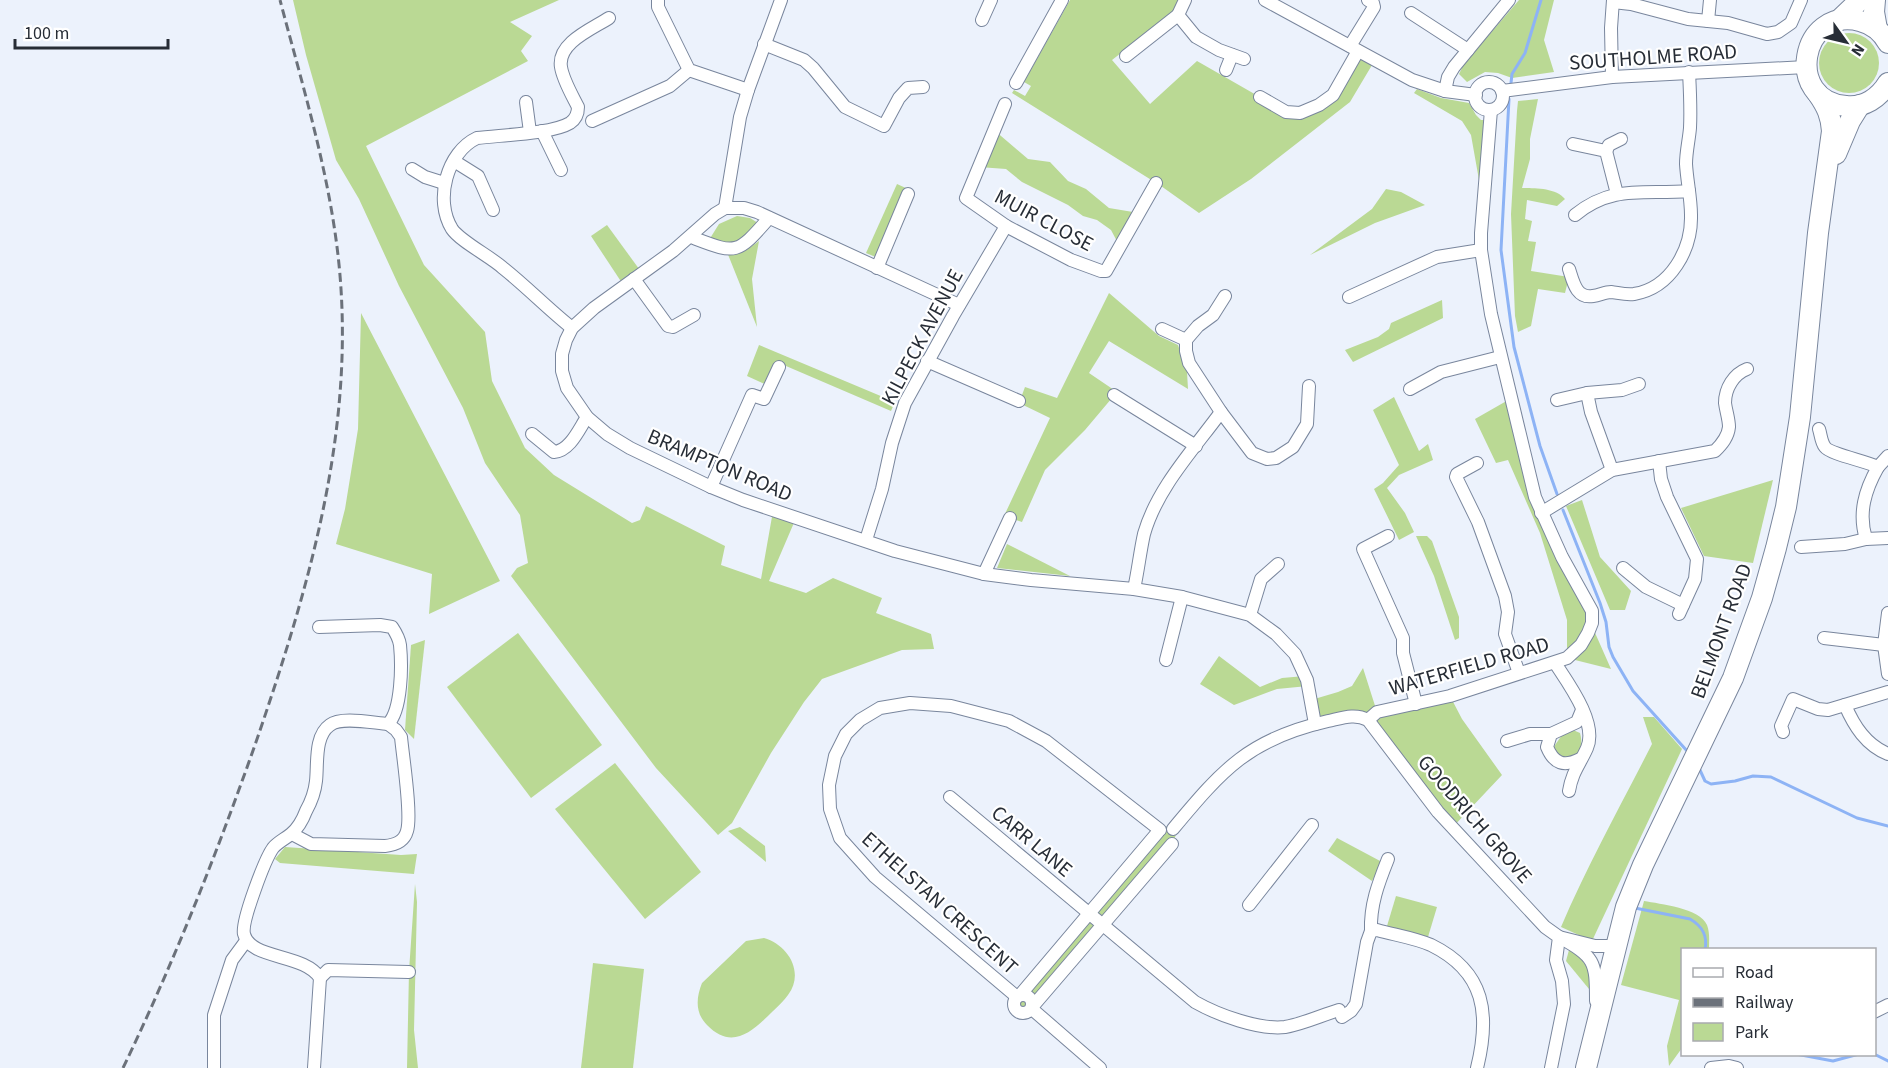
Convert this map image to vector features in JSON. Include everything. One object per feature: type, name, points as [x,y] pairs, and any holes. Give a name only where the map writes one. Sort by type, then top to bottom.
[{"type":"highway","points":[[1838,21],[1860,0]]},
{"type":"highway","points":[[1875,0],[1874,12],[1882,36]]},
{"type":"highway","points":[[1806,67],[1807,52],[1814,38],[1824,27],[1838,21],[1846,19],[1862,21],[1882,36]]},
{"type":"highway","name":"BELMONT ROAD","points":[[1586,1068],[1626,907],[1642,865],[1733,678],[1762,598],[1788,497],[1800,417],[1816,254],[1832,131],[1828,108],[1810,81],[1806,67]]},
{"type":"highway","name":"BELMONT ROAD","points":[[1825,189],[1841,140],[1874,103],[1888,83]]},
{"type":"highway","points":[[1818,94],[1833,104],[1842,106],[1874,103]]},
{"type":"street","points":[[658,0],[658,7],[689,70],[748,90]]},
{"type":"street","points":[[781,0],[740,117],[725,208],[744,208],[769,218],[959,305]]},
{"type":"street","points":[[982,20],[991,0]]},
{"type":"street","points":[[1016,83],[1062,0]]},
{"type":"street","points":[[1125,56],[1178,15],[1185,0]]},
{"type":"street","points":[[1265,0],[1285,5],[1354,49],[1412,80],[1444,91],[1476,95]]},
{"type":"street","points":[[1260,97],[1286,112],[1300,113],[1319,105],[1333,95],[1374,7],[1374,3],[1368,0]]},
{"type":"street","points":[[1444,91],[1454,67],[1509,0]]},
{"type":"street","points":[[1708,21],[1710,0]]},
{"type":"street","points":[[1612,76],[1613,1],[1668,15],[1728,22],[1767,34],[1779,32],[1791,23],[1801,0]]},
{"type":"street","points":[[1411,13],[1468,50]]},
{"type":"street","points":[[1178,15],[1196,37],[1219,50],[1238,57],[1226,70]]},
{"type":"street","points":[[572,328],[503,267],[453,231],[445,211],[444,183],[461,149],[468,142],[477,138],[567,125],[576,118],[578,107],[561,69],[563,53],[570,44],[609,18]]},
{"type":"street","points":[[764,44],[804,60],[817,72],[845,107],[884,126],[899,98],[908,88],[923,87]]},
{"type":"street","name":"SOUTHOLME ROAD","points":[[1502,91],[1612,76],[1806,67]]},
{"type":"street","points":[[592,121],[670,86],[689,70]]},
{"type":"street","points":[[1569,269],[1577,290],[1587,297],[1611,292],[1625,295],[1638,293],[1658,283],[1672,272],[1687,248],[1691,230],[1686,163],[1691,107],[1689,72]]},
{"type":"street","points":[[1488,82],[1497,84],[1502,91],[1501,103],[1491,110],[1481,107],[1476,95],[1479,86],[1488,82]]},
{"type":"street","points":[[526,102],[536,131],[561,170]]},
{"type":"street","name":"MUIR CLOSE","points":[[1005,105],[966,198],[1006,226],[1071,260],[1106,271],[1156,183]]},
{"type":"street","name":"WATERFIELD ROAD","points":[[1173,829],[1227,769],[1249,751],[1272,739],[1315,724],[1352,716],[1361,716],[1368,720],[1377,712],[1475,688],[1555,663],[1567,658],[1581,645],[1592,622],[1592,611],[1541,513],[1535,496],[1491,314],[1481,249],[1491,110]]},
{"type":"street","points":[[1617,194],[1606,152],[1609,145],[1621,139]]},
{"type":"street","points":[[1573,144],[1599,148],[1606,152]]},
{"type":"street","points":[[454,161],[478,176],[494,210]]},
{"type":"street","points":[[412,169],[425,177],[444,183]]},
{"type":"street","points":[[1575,215],[1592,203],[1629,191],[1689,191]]},
{"type":"street","points":[[877,267],[908,194]]},
{"type":"street","name":"BRAMPTON ROAD","points":[[725,208],[706,220],[690,237],[594,308],[572,328],[562,354],[562,371],[567,388],[587,417],[607,434],[630,448],[711,487],[773,511],[895,551],[984,574],[1134,589],[1182,597],[1250,615],[1276,634],[1295,654],[1307,680],[1315,724]]},
{"type":"street","points":[[690,237],[723,249],[739,248],[752,238],[769,218]]},
{"type":"street","name":"KILPECK AVENUE","points":[[866,540],[882,489],[900,417],[927,361],[1006,226]]},
{"type":"street","points":[[1349,297],[1437,257],[1481,249]]},
{"type":"street","points":[[634,279],[668,326],[673,327],[694,315]]},
{"type":"street","points":[[1225,296],[1213,315],[1198,326],[1186,340],[1186,351],[1189,363],[1221,412],[1252,453],[1267,459],[1276,458],[1293,447],[1307,424],[1309,386]]},
{"type":"street","points":[[1162,329],[1186,340]]},
{"type":"street","points":[[1410,389],[1441,372],[1500,357]]},
{"type":"street","points":[[927,361],[1019,401]]},
{"type":"street","points":[[711,487],[752,395],[764,399],[779,368]]},
{"type":"street","points":[[1541,513],[1612,470],[1715,451],[1722,444],[1729,426],[1725,404],[1727,394],[1733,379],[1747,369]]},
{"type":"street","points":[[1557,400],[1587,393],[1622,390],[1639,384]]},
{"type":"street","points":[[1587,393],[1591,412],[1612,470]]},
{"type":"street","points":[[1114,395],[1196,446]]},
{"type":"street","points":[[1134,589],[1145,532],[1170,482],[1221,412]]},
{"type":"street","points":[[532,434],[554,452],[560,452],[566,448],[587,417]]},
{"type":"street","points":[[1820,429],[1823,443],[1830,452],[1867,461],[1878,467]]},
{"type":"street","points":[[1866,539],[1862,526],[1862,511],[1870,481],[1888,456]]},
{"type":"street","points":[[1623,568],[1646,587],[1681,610],[1695,579],[1697,559],[1667,497],[1661,479],[1659,461]]},
{"type":"street","points":[[1477,463],[1457,474],[1456,477],[1478,522],[1505,596],[1508,612],[1505,634],[1519,673]]},
{"type":"street","points":[[984,574],[1010,518]]},
{"type":"street","points":[[1388,536],[1363,549],[1404,638],[1403,653],[1416,704]]},
{"type":"street","points":[[1801,547],[1888,538]]},
{"type":"street","points":[[1250,615],[1261,579],[1278,564]]},
{"type":"street","points":[[1166,660],[1182,597]]},
{"type":"street","points":[[1888,617],[1884,645],[1888,674]]},
{"type":"street","points":[[319,627],[380,625],[392,627],[400,644],[399,705],[394,718],[388,724]]},
{"type":"street","points":[[1824,638],[1884,645]]},
{"type":"street","points":[[1555,663],[1582,710],[1590,735],[1587,749],[1574,771],[1569,791]]},
{"type":"street","points":[[1783,732],[1781,726],[1793,699],[1818,709],[1828,710],[1888,692]]},
{"type":"street","name":"ETHELSTAN CRESCENT","points":[[1032,1007],[1030,997],[1018,996],[875,877],[840,838],[830,809],[829,785],[835,756],[846,734],[860,720],[880,708],[910,703],[951,706],[1009,721],[1046,741],[1159,831]]},
{"type":"street","points":[[1845,705],[1850,718],[1864,737],[1880,751],[1888,754]]},
{"type":"street","points":[[1580,759],[1570,764],[1556,760],[1547,747],[1551,734],[1577,722],[1582,710]]},
{"type":"street","points":[[292,834],[311,844],[386,846],[395,845],[403,839],[407,831],[408,814],[400,737],[396,730],[388,724],[338,720],[322,733],[313,795],[306,813],[292,834],[273,848],[266,861],[243,926],[246,941],[257,949],[305,965],[315,970],[320,978],[314,1068]]},
{"type":"street","name":"GOODRICH GROVE","points":[[1368,720],[1438,812],[1545,927],[1580,949],[1594,964],[1596,974],[1594,1029]]},
{"type":"street","points":[[1507,741],[1530,734],[1551,734]]},
{"type":"street","name":"CARR LANE","points":[[950,797],[1196,1002],[1213,1012],[1252,1024],[1284,1027],[1351,1011],[1356,1004],[1367,942],[1371,932]]},
{"type":"street","points":[[1249,905],[1312,825]]},
{"type":"street","points":[[1018,996],[1159,831],[1165,826],[1173,829],[1176,837],[1172,844],[1032,1007],[1100,1068]]},
{"type":"street","points":[[1159,831],[1158,837],[1161,843],[1172,844]]},
{"type":"street","points":[[1388,859],[1374,892],[1371,932],[1377,930],[1430,944],[1454,960],[1474,984],[1484,1008],[1484,1036],[1477,1068]]},
{"type":"street","points":[[1551,1068],[1564,1004],[1562,981],[1556,960],[1559,937]]},
{"type":"street","name":"GOODRICH GROVE","points":[[1559,937],[1595,946],[1615,946]]},
{"type":"street","points":[[214,1068],[214,1015],[232,960],[246,941]]},
{"type":"street","points":[[320,978],[328,970],[410,972]]},
{"type":"street","points":[[1711,1068],[1729,1066],[1737,1068]]},
{"type":"green space","points":[[293,0],[559,0],[510,22],[532,36],[521,51],[528,61],[366,146],[424,265],[485,332],[492,381],[525,448],[554,475],[632,523],[640,520],[646,506],[725,546],[721,565],[761,579],[773,511],[796,518],[769,581],[806,593],[833,578],[882,598],[876,613],[931,634],[934,649],[902,650],[822,679],[771,753],[732,823],[718,835],[656,768],[511,576],[517,568],[528,563],[520,515],[485,463],[463,408],[399,286],[359,199],[336,160]]},
{"type":"green space","points":[[1070,0],[1178,0],[1174,12],[1112,60],[1150,104],[1197,61],[1286,112],[1319,105],[1358,51],[1375,60],[1350,102],[1251,179],[1199,213],[1161,186],[1012,93],[1014,90],[1025,96],[1031,86],[1024,82]]},
{"type":"green space","points":[[1519,0],[1554,0],[1544,40],[1554,72],[1512,78],[1498,73],[1485,72],[1467,82],[1459,74],[1464,64]]},
{"type":"green space","points":[[1843,33],[1855,33],[1871,41],[1877,51],[1879,63],[1877,75],[1871,85],[1855,93],[1843,93],[1827,85],[1819,69],[1819,57],[1827,41]]},
{"type":"green space","points":[[1417,89],[1441,98],[1469,103],[1481,120],[1487,120],[1479,180],[1471,135],[1462,121],[1414,93]]},
{"type":"green space","points":[[1538,99],[1530,139],[1530,159],[1522,188],[1551,191],[1565,199],[1557,206],[1527,200],[1525,219],[1532,221],[1528,241],[1536,242],[1531,271],[1569,277],[1565,293],[1538,289],[1531,326],[1518,332],[1515,316],[1511,214],[1517,111],[1518,101]]},
{"type":"green space","points":[[994,130],[1028,159],[1050,162],[1068,181],[1086,189],[1109,208],[1139,213],[1120,247],[1111,230],[1097,220],[1083,216],[1068,205],[1022,182],[1006,169],[979,167]]},
{"type":"green space","points":[[897,184],[908,189],[878,258],[866,253]]},
{"type":"green space","points":[[1386,189],[1401,192],[1425,205],[1375,223],[1310,255],[1372,209]]},
{"type":"green space","points":[[737,216],[750,218],[758,223],[737,242],[709,240],[719,224]]},
{"type":"green space","points":[[607,225],[642,273],[624,286],[591,236]]},
{"type":"green space","points":[[759,241],[752,279],[757,327],[727,252],[745,251]]},
{"type":"green space","points":[[1109,293],[1159,336],[1178,345],[1187,372],[1188,389],[1109,341],[1089,373],[1117,392],[1085,430],[1045,470],[1022,522],[1004,516],[1050,418],[1019,403],[1025,387],[1057,398]]},
{"type":"green space","points":[[1442,300],[1443,318],[1353,362],[1345,350],[1378,337],[1389,329],[1391,323]]},
{"type":"green space","points":[[361,313],[500,581],[429,614],[432,574],[336,544],[345,509],[358,429]]},
{"type":"green space","points":[[759,345],[895,402],[891,411],[779,363],[767,385],[747,376]]},
{"type":"green space","points":[[1394,397],[1419,451],[1428,444],[1433,460],[1399,475],[1387,488],[1405,513],[1414,532],[1399,540],[1374,489],[1383,483],[1399,465],[1373,410]]},
{"type":"green space","points":[[1510,399],[1535,497],[1611,669],[1567,658],[1567,620],[1540,533],[1508,460],[1496,463],[1475,419]]},
{"type":"green space","points":[[1773,480],[1753,563],[1704,556],[1681,508]]},
{"type":"green space","points":[[1582,500],[1600,557],[1631,591],[1625,610],[1610,610],[1566,506]]},
{"type":"green space","points":[[1416,536],[1427,536],[1432,541],[1459,617],[1459,638],[1455,640],[1434,576]]},
{"type":"green space","points":[[1007,544],[1070,576],[997,568]]},
{"type":"green space","points":[[518,633],[602,745],[531,798],[447,687]]},
{"type":"green space","points":[[425,640],[414,739],[405,730],[411,645]]},
{"type":"green space","points":[[1219,656],[1260,687],[1282,678],[1305,676],[1308,686],[1277,689],[1234,705],[1200,684]]},
{"type":"green space","points":[[1363,668],[1377,712],[1450,696],[1462,719],[1502,775],[1452,828],[1368,720],[1315,724],[1311,700],[1352,686]]},
{"type":"green space","points":[[1643,717],[1654,717],[1682,749],[1592,941],[1561,927],[1593,857],[1652,744]]},
{"type":"green space","points":[[1573,730],[1580,733],[1580,750],[1573,759],[1566,759],[1556,754],[1553,748],[1562,735]]},
{"type":"green space","points":[[615,763],[701,872],[645,919],[555,809]]},
{"type":"green space","points":[[1168,826],[1176,834],[1174,841],[1032,1009],[1023,1013],[1015,1008],[1015,1000],[1160,830]]},
{"type":"green space","points":[[740,827],[765,846],[766,862],[728,831]]},
{"type":"green space","points":[[1337,838],[1382,862],[1372,881],[1328,851]]},
{"type":"green space","points":[[285,847],[401,855],[417,854],[414,874],[280,863],[275,859]]},
{"type":"green space","points":[[415,884],[417,902],[414,1030],[418,1068],[407,1068],[409,971]]},
{"type":"green space","points":[[1396,896],[1437,907],[1428,937],[1387,926]]},
{"type":"green space","points":[[1644,901],[1679,908],[1703,919],[1709,931],[1709,948],[1681,948],[1681,1049],[1669,1066],[1667,1046],[1679,1000],[1621,985]]},
{"type":"green space","points":[[764,938],[787,953],[794,969],[793,986],[783,1001],[750,1031],[734,1037],[725,1037],[716,1033],[700,1015],[698,1000],[702,983],[746,941]]},
{"type":"green space","points":[[1569,950],[1586,966],[1589,989],[1566,961]]},
{"type":"green space","points":[[593,963],[644,969],[633,1068],[581,1068]]},
{"type":"waterway","points":[[1511,83],[1512,74],[1525,53],[1541,0]]},
{"type":"waterway","points":[[1509,99],[1501,250],[1514,347],[1540,446],[1557,494]]},
{"type":"waterway","points":[[1563,510],[1600,603],[1613,657],[1633,691],[1688,752]]},
{"type":"waterway","points":[[1699,768],[1705,781],[1711,784],[1753,776],[1771,777],[1857,818],[1888,826]]},
{"type":"waterway","points":[[1635,908],[1690,919],[1703,931],[1706,940],[1705,948]]},
{"type":"waterway","points":[[1876,1055],[1888,1061]]},
{"type":"waterway","points":[[1807,1056],[1833,1061],[1852,1056]]},
{"type":"railway","points":[[123,1068],[194,907],[256,742],[308,576],[332,463],[339,405],[342,348],[338,252],[318,143],[280,0]]}]
